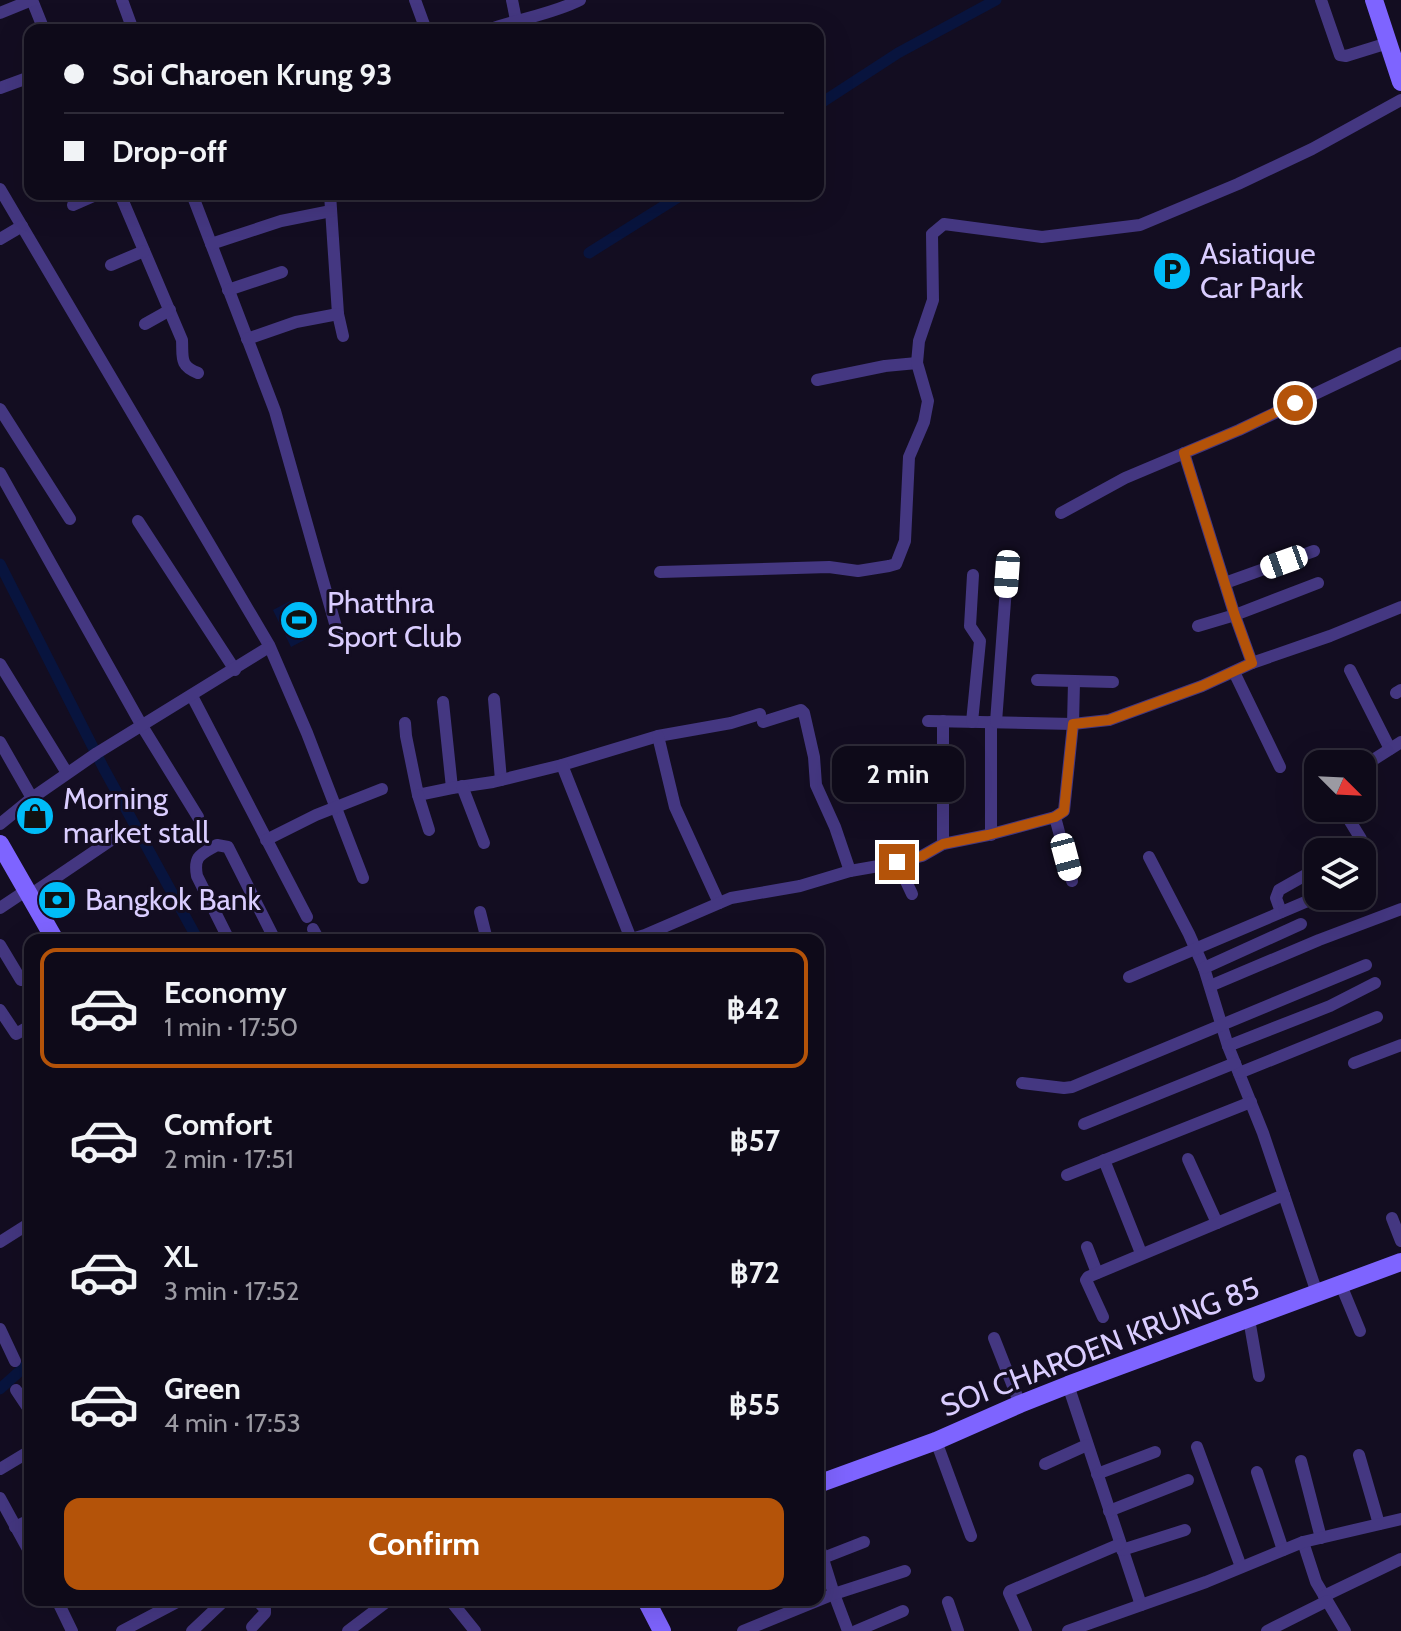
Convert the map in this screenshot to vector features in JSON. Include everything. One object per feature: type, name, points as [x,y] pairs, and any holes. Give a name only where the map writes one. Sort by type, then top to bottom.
[{"type":"street","points":[[0,13],[32,0],[42,24]]},
{"type":"street","points":[[122,0],[131,24]]},
{"type":"street","points":[[415,0],[424,24]]},
{"type":"street","points":[[512,0],[516,20]]},
{"type":"street","points":[[505,24],[580,0]]},
{"type":"street","points":[[1321,0],[1340,55],[1346,56],[1388,43]]},
{"type":"street","points":[[1374,0],[1401,82]]},
{"type":"street","points":[[0,88],[24,79]]},
{"type":"street","points":[[660,572],[829,567],[858,571],[896,564],[905,541],[909,457],[924,422],[928,401],[917,363],[919,341],[933,300],[932,234],[944,224],[1042,237],[1140,225],[1312,149],[1401,100]]},
{"type":"street","points":[[0,189],[269,647],[301,719],[363,878]]},
{"type":"street","points":[[73,205],[84,200]]},
{"type":"street","points":[[123,200],[182,340],[184,365],[198,373]]},
{"type":"street","points":[[198,200],[211,244],[275,411],[338,634]]},
{"type":"street","points":[[330,200],[338,314],[343,336]]},
{"type":"street","points":[[211,244],[281,221],[331,211]]},
{"type":"street","points":[[0,239],[22,226]]},
{"type":"street","points":[[111,265],[144,251]]},
{"type":"street","points":[[228,290],[282,272]]},
{"type":"street","points":[[145,324],[170,310]]},
{"type":"street","points":[[247,339],[296,322],[338,314]]},
{"type":"street","points":[[1061,513],[1125,478],[1239,430],[1401,353]]},
{"type":"street","points":[[817,380],[885,366],[917,363]]},
{"type":"street","points":[[0,409],[70,519]]},
{"type":"street","points":[[1184,453],[1252,663]]},
{"type":"street","points":[[0,473],[142,726],[198,817]]},
{"type":"street","points":[[138,521],[235,670]]},
{"type":"street","points":[[1225,583],[1314,551]]},
{"type":"street","points":[[991,835],[993,722],[1007,574]]},
{"type":"street","points":[[972,722],[980,641],[970,626],[973,575]]},
{"type":"street","points":[[1198,626],[1318,583]]},
{"type":"street","points":[[928,721],[1073,724],[1109,720],[1401,607]]},
{"type":"street","points":[[0,824],[94,755],[269,647]]},
{"type":"street","points":[[0,664],[67,773]]},
{"type":"street","points":[[1350,670],[1396,746],[1376,758]]},
{"type":"street","points":[[1234,672],[1280,767]]},
{"type":"street","points":[[1037,680],[1113,682]]},
{"type":"street","points":[[647,934],[731,898],[800,886],[850,871],[922,856],[943,844],[991,835],[1055,817],[1064,811],[1074,682]]},
{"type":"street","points":[[192,696],[307,917]]},
{"type":"street","points":[[494,699],[501,780]]},
{"type":"street","points":[[443,702],[457,787],[484,843]]},
{"type":"street","points":[[418,795],[501,780],[658,736],[801,710],[814,757],[816,785],[850,871]]},
{"type":"street","points":[[943,721],[943,844]]},
{"type":"street","points":[[405,723],[418,795],[429,830]]},
{"type":"street","points":[[658,736],[675,807],[719,903]]},
{"type":"street","points":[[0,742],[32,798]]},
{"type":"street","points":[[562,765],[627,934]]},
{"type":"street","points":[[266,840],[382,789]]},
{"type":"street","points":[[1055,817],[1072,881]]},
{"type":"street","points":[[0,908],[123,832]]},
{"type":"street","points":[[0,844],[52,934]]},
{"type":"street","points":[[226,934],[195,867],[199,856],[217,845],[228,847],[272,934]]},
{"type":"street","points":[[1149,857],[1204,968],[1228,1046],[1251,1102],[1317,1293]]},
{"type":"street","points":[[897,862],[912,894]]},
{"type":"street","points":[[1281,912],[1276,898],[1279,890],[1304,876]]},
{"type":"street","points":[[1129,977],[1304,902]]},
{"type":"street","points":[[1210,986],[1401,909]]},
{"type":"street","points":[[480,912],[486,934]]},
{"type":"street","points":[[1204,968],[1301,924]]},
{"type":"street","points":[[0,945],[21,980]]},
{"type":"street","points":[[1022,1083],[1072,1087],[1366,965]]},
{"type":"street","points":[[1228,1046],[1330,1006],[1375,983]]},
{"type":"street","points":[[0,1010],[16,1034],[24,1029]]},
{"type":"street","points":[[1084,1124],[1377,1017]]},
{"type":"street","points":[[1354,1063],[1401,1045]]},
{"type":"street","points":[[1067,1175],[1251,1102]]},
{"type":"street","points":[[1188,1159],[1217,1223]]},
{"type":"street","points":[[1104,1160],[1141,1253]]},
{"type":"street","points":[[1103,1317],[1086,1280],[1088,1277],[1284,1195]]},
{"type":"street","points":[[1392,1218],[1401,1241]]},
{"type":"street","points":[[0,1242],[24,1227]]},
{"type":"street","points":[[1087,1247],[1097,1273]]},
{"type":"street","name":"SOI CHAROEN KRUNG 85","points":[[824,1478],[936,1441],[1068,1385],[1401,1262]]},
{"type":"street","points":[[1341,1285],[1360,1331]]},
{"type":"street","points":[[1249,1319],[1259,1376]]},
{"type":"street","points":[[0,1329],[15,1361]]},
{"type":"street","points":[[994,1338],[1020,1404]]},
{"type":"street","points":[[1068,1385],[1141,1605]]},
{"type":"street","points":[[16,1390],[24,1402]]},
{"type":"street","points":[[936,1441],[971,1536]]},
{"type":"street","points":[[1045,1464],[1087,1445]]},
{"type":"street","points":[[1197,1447],[1241,1567]]},
{"type":"street","points":[[1097,1474],[1155,1452]]},
{"type":"street","points":[[0,1469],[24,1455]]},
{"type":"street","points":[[1359,1455],[1379,1524]]},
{"type":"street","points":[[1301,1461],[1321,1538]]},
{"type":"street","points":[[1257,1472],[1283,1550]]},
{"type":"street","points":[[1107,1504],[1188,1480]]},
{"type":"street","points":[[0,1498],[24,1543]]},
{"type":"street","points":[[1071,1630],[1206,1582],[1303,1542],[1401,1519]]},
{"type":"street","points":[[15,1527],[24,1523]]},
{"type":"street","points":[[1026,1631],[1010,1592],[1121,1547],[1185,1530]]},
{"type":"street","points":[[824,1550],[864,1542]]},
{"type":"street","points":[[1303,1542],[1316,1582],[1345,1631]]},
{"type":"street","points":[[1267,1631],[1401,1559]]},
{"type":"street","points":[[824,1563],[848,1631]]},
{"type":"street","points":[[824,1598],[905,1571]]},
{"type":"street","points":[[948,1602],[958,1631]]},
{"type":"street","points":[[60,1606],[72,1631]]},
{"type":"street","points":[[122,1631],[170,1606]]},
{"type":"street","points":[[192,1631],[219,1606]]},
{"type":"street","points":[[252,1627],[265,1613],[262,1606]]},
{"type":"street","points":[[348,1631],[381,1606]]},
{"type":"street","points":[[455,1606],[475,1631]]},
{"type":"street","points":[[649,1606],[662,1631]]},
{"type":"street","points":[[743,1631],[804,1606]]},
{"type":"street","points":[[856,1631],[903,1611]]},
{"type":"water","points":[[290,601],[297,613],[301,611],[314,635],[291,647],[273,610]]},
{"type":"waterway","points":[[824,101],[898,53],[996,0]]},
{"type":"waterway","points":[[589,253],[673,200]]},
{"type":"waterway","points":[[0,564],[104,769],[195,934]]},
{"type":"waterway","points":[[0,1389],[24,1367]]},
{"type":"place","name":"Asiatique Car Park","points":[[1172,271]]},
{"type":"place","name":"Phatthra Sport Club","points":[[299,620]]},
{"type":"place","name":"Morning market stall","points":[[35,816]]},
{"type":"place","name":"Bangkok Bank","points":[[57,900]]},
{"type":"route","points":[[897,862],[922,856],[943,844],[1055,817],[1064,811],[1073,724],[1109,720],[1202,686],[1252,663],[1184,453],[1295,403]]}]
